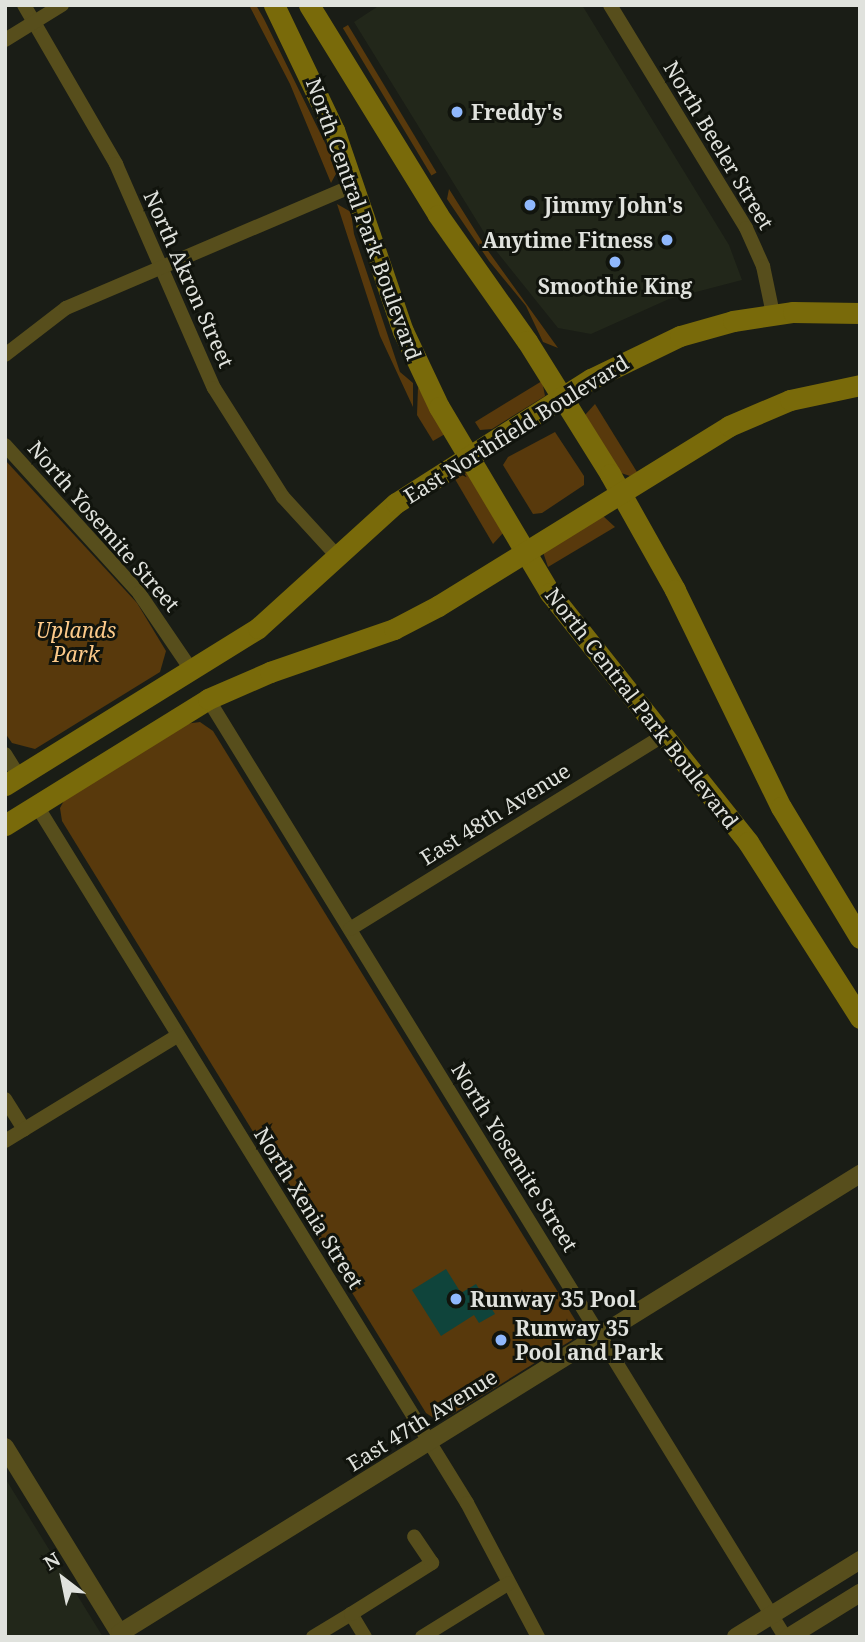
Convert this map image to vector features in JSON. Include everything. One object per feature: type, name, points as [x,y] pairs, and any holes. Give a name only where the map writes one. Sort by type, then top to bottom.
[{"type":"main road","name":"North Central Park Boulevard","points":[[274,5],[316,86],[354,185],[407,341],[468,454],[568,619],[748,842],[860,1018]]},
{"type":"main road","name":"North Central Park Boulevard","points":[[309,5],[449,233],[562,396],[620,492],[678,597],[781,807],[860,938]]},
{"type":"main road","name":"East Northfield Boulevard","points":[[12,780],[258,628],[382,513],[468,454],[562,396],[680,336],[773,314],[860,313]]},
{"type":"main road","points":[[5,825],[208,699],[270,672],[394,629],[760,411],[809,394],[860,384]]},
{"type":"street","name":"North Akron Street","points":[[24,5],[90,114],[199,359],[283,497],[337,556]]},
{"type":"street","points":[[5,40],[62,5]]},
{"type":"street","name":"North Beeler Street","points":[[610,5],[746,228],[763,266],[773,314]]},
{"type":"street","points":[[5,355],[66,308],[354,185]]},
{"type":"street","name":"North Yosemite Street","points":[[5,445],[139,593],[191,671]]},
{"type":"street","name":"North Yosemite Street","points":[[208,699],[787,1637]]},
{"type":"street","name":"East 48th Avenue","points":[[350,929],[663,736]]},
{"type":"street","points":[[5,754],[12,780]]},
{"type":"street","name":"North Xenia Street","points":[[37,806],[430,1443],[537,1637]]},
{"type":"street","points":[[5,1141],[177,1036]]},
{"type":"street","points":[[5,1099],[24,1129]]},
{"type":"street","name":"East 47th Avenue","points":[[119,1636],[860,1174]]},
{"type":"street","points":[[5,1447],[119,1636]]},
{"type":"street","points":[[313,1637],[432,1563],[414,1535]]},
{"type":"street","points":[[736,1637],[860,1560]]},
{"type":"street","points":[[422,1637],[509,1583]]},
{"type":"street","points":[[787,1637],[860,1593]]},
{"type":"street","points":[[351,1614],[365,1637]]},
{"type":"shaded area","points":[[380,5],[582,5],[729,245],[742,280],[669,299],[591,334],[558,328],[493,247],[354,22]]},
{"type":"shaded area","points":[[5,1478],[103,1637],[5,1637]]},
{"type":"green space","points":[[249,5],[256,5],[264,19],[332,157],[337,172],[331,183],[290,84]]},
{"type":"green space","points":[[348,25],[437,172],[431,176],[343,28]]},
{"type":"green space","points":[[449,189],[486,248],[558,348],[543,342],[526,306],[489,261],[447,199]]},
{"type":"green space","points":[[337,204],[351,212],[354,234],[400,372],[413,383],[413,407],[380,336]]},
{"type":"green space","points":[[542,381],[545,396],[492,429],[480,430],[475,422]]},
{"type":"green space","points":[[418,387],[445,434],[433,441],[417,415]]},
{"type":"green space","points":[[595,404],[637,472],[630,476],[621,473],[585,415]]},
{"type":"green space","points":[[555,432],[584,476],[584,485],[542,513],[533,514],[503,465],[508,457]]},
{"type":"green space","name":"Uplands Park","points":[[5,460],[137,603],[166,651],[160,672],[35,749],[12,743],[5,733]]},
{"type":"green space","points":[[466,471],[504,532],[493,544],[452,474]]},
{"type":"green space","points":[[602,515],[615,527],[548,567],[543,552]]},
{"type":"green space","points":[[200,722],[213,731],[577,1323],[572,1340],[446,1418],[435,1419],[426,1413],[62,821],[60,808],[66,797],[185,724]]},
{"type":"water","name":"Runway 35 Pool","points":[[446,1269],[461,1293],[476,1284],[495,1314],[479,1323],[474,1315],[441,1336],[412,1290]]},
{"type":"place","name":"Freddy's","points":[[457,112]]},
{"type":"place","name":"Jimmy John's","points":[[530,205]]},
{"type":"place","name":"Anytime Fitness","points":[[667,240]]},
{"type":"place","name":"Smoothie King","points":[[615,262]]},
{"type":"place","name":"Runway 35 Pool","points":[[456,1299]]},
{"type":"place","name":"Runway 35 Pool and Park","points":[[501,1340]]}]
